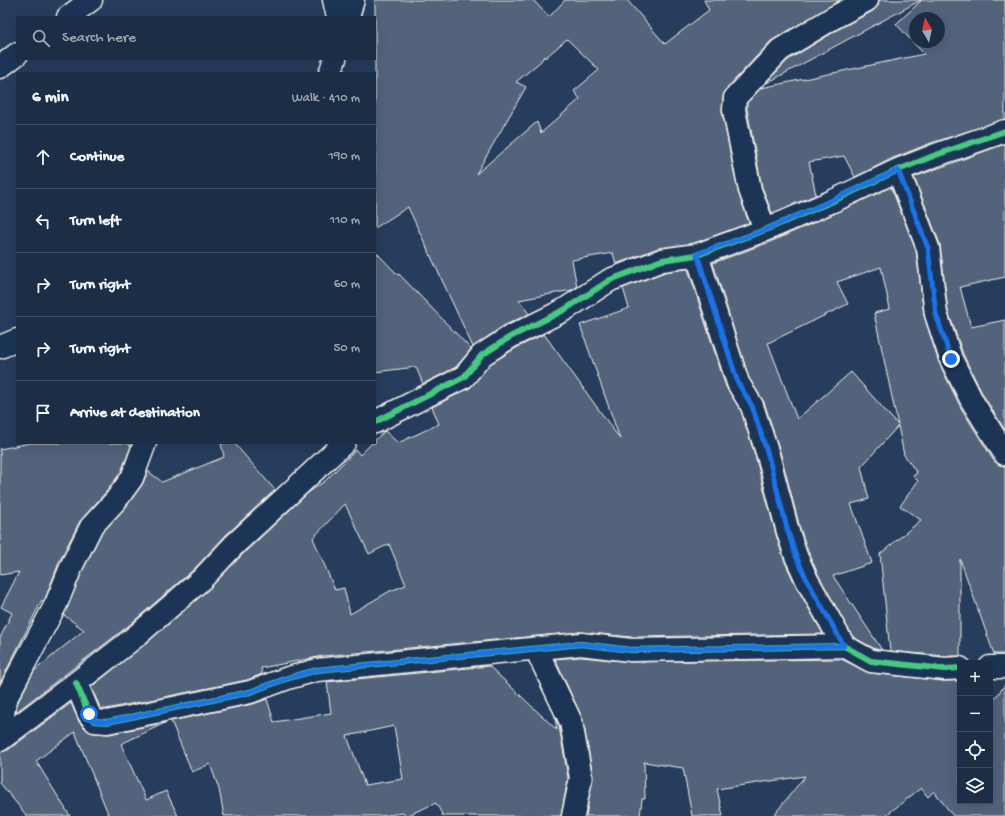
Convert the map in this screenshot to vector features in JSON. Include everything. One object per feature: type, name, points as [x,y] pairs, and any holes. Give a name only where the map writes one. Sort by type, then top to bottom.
[{"type":"street","points":[[69,16],[91,0]]},
{"type":"street","points":[[334,0],[338,16]]},
{"type":"street","points":[[348,16],[353,0]]},
{"type":"street","points":[[765,230],[750,190],[734,110],[735,98],[780,50],[833,18],[867,0]]},
{"type":"street","points":[[0,67],[16,55]]},
{"type":"street","points":[[330,72],[335,60]]},
{"type":"street","points":[[376,422],[464,378],[482,355],[510,337],[564,310],[610,280],[662,260],[697,254],[765,230],[898,170],[1005,131]]},
{"type":"street","points":[[898,170],[928,248],[936,314],[951,359],[972,401],[1005,454]]},
{"type":"street","points":[[697,254],[738,383],[752,406],[768,455],[788,532],[796,556],[807,580],[844,646]]},
{"type":"street","points":[[0,347],[16,340]]},
{"type":"street","points":[[3,737],[5,700],[56,604],[72,565],[91,526],[116,500],[132,478],[145,444]]},
{"type":"street","points":[[3,737],[135,637],[202,579],[236,544],[343,444]]},
{"type":"street","points":[[76,683],[89,714],[95,721],[107,722],[250,692],[288,678],[317,670],[581,644],[631,650],[844,646],[871,661],[945,669],[957,668]]},
{"type":"street","points":[[536,649],[570,722],[581,778],[573,816]]},
{"type":"street","points":[[993,667],[1005,667]]},
{"type":"building","points":[[375,0],[533,0],[549,17],[565,0],[627,0],[665,44],[709,10],[704,0],[840,0],[771,41],[726,89],[723,96],[722,112],[738,192],[749,223],[694,243],[658,248],[616,264],[613,253],[572,260],[577,287],[572,290],[519,300],[529,314],[503,326],[473,347],[408,207],[376,227]],"holes":[[[567,39],[599,70],[574,91],[580,99],[541,133],[537,122],[476,174],[526,87],[516,82],[541,61],[544,56],[545,58]]]},
{"type":"building","points":[[879,0],[921,0],[765,84],[788,60],[839,29],[873,11],[878,6]]},
{"type":"building","points":[[922,0],[1005,0],[1005,119],[931,143],[893,158],[855,177],[844,156],[809,162],[816,195],[772,213],[762,187],[747,109],[747,103],[761,88],[924,54],[918,48],[945,48],[945,12],[909,12]]},
{"type":"building","points":[[909,12],[909,38],[896,24]]},
{"type":"building","points":[[1005,144],[1005,277],[960,287],[971,327],[1005,320],[1005,430],[983,395],[963,354],[948,311],[940,244],[914,177]]},
{"type":"building","points":[[891,187],[916,251],[924,316],[939,363],[961,408],[994,461],[999,465],[1005,466],[1005,654],[994,654],[960,559],[960,656],[890,651],[880,554],[921,520],[900,506],[918,481],[913,476],[917,473],[904,455],[898,426],[861,467],[869,499],[851,504],[872,563],[833,576],[882,650],[875,649],[853,637],[818,574],[808,551],[800,528],[780,451],[764,402],[749,378],[713,263],[770,242]],"holes":[[[881,267],[890,309],[874,313],[898,425],[851,372],[797,419],[768,343],[848,304],[837,282]]]},
{"type":"building","points":[[376,252],[471,349],[456,367],[423,384],[416,367],[376,372]]},
{"type":"building","points":[[688,269],[726,387],[741,411],[784,560],[796,586],[823,634],[632,637],[580,632],[323,656],[261,668],[262,674],[247,680],[101,709],[91,687],[143,646],[210,588],[244,553],[308,493],[325,481],[356,450],[360,455],[371,444],[376,444],[376,439],[385,431],[398,443],[439,424],[432,407],[470,388],[490,364],[516,348],[544,334],[620,439],[580,325],[629,308],[623,288],[665,272]],"holes":[[[345,504],[369,554],[389,544],[406,585],[390,591],[350,614],[344,588],[335,590],[313,538]]]},
{"type":"building","points":[[25,444],[128,444],[131,446],[121,472],[106,492],[80,521],[60,560],[45,599],[43,601],[42,600],[0,683],[0,638],[12,613],[1,607],[19,572],[0,575],[0,449]]},
{"type":"building","points":[[221,444],[235,444],[275,490],[226,535],[193,570],[127,627],[16,712],[17,704],[34,671],[84,630],[64,615],[83,570],[101,534],[126,507],[142,485],[148,471],[162,482],[224,457]]},
{"type":"building","points":[[581,657],[631,662],[841,659],[870,673],[957,681],[957,804],[993,804],[993,701],[1005,685],[1005,816],[953,816],[934,791],[928,797],[921,788],[885,816],[773,816],[805,776],[717,789],[723,816],[692,816],[683,768],[644,762],[645,799],[642,799],[640,816],[586,816],[593,776],[583,720],[555,659]]},
{"type":"building","points":[[489,666],[557,730],[555,718],[559,726],[568,778],[561,816],[443,816],[436,803],[406,816],[403,813],[380,816],[224,816],[219,789],[210,764],[192,772],[171,721],[253,704],[267,699],[274,722],[331,713],[327,682]],"holes":[[[394,726],[403,779],[365,785],[347,736]]]},
{"type":"building","points":[[71,703],[79,722],[86,729],[94,733],[110,734],[167,722],[121,744],[146,800],[166,791],[178,816],[109,816],[75,732],[36,761],[70,816],[27,816],[0,783],[0,752],[8,750]]},
{"type":"cycle path","points":[[376,421],[464,377],[482,355],[510,337],[564,310],[610,280],[662,260],[697,255],[765,230],[833,201],[898,170],[1005,131]]},
{"type":"cycle path","points":[[76,683],[89,714],[95,721],[107,722],[250,692],[288,678],[317,670],[581,644],[631,650],[844,646],[871,661],[945,669],[957,668]]},
{"type":"route","points":[[89,714],[95,721],[107,722],[250,692],[288,678],[317,670],[581,644],[631,650],[844,646],[807,580],[796,556],[788,532],[768,455],[752,406],[738,383],[697,254],[765,230],[898,170],[928,248],[936,314],[951,359]]}]
